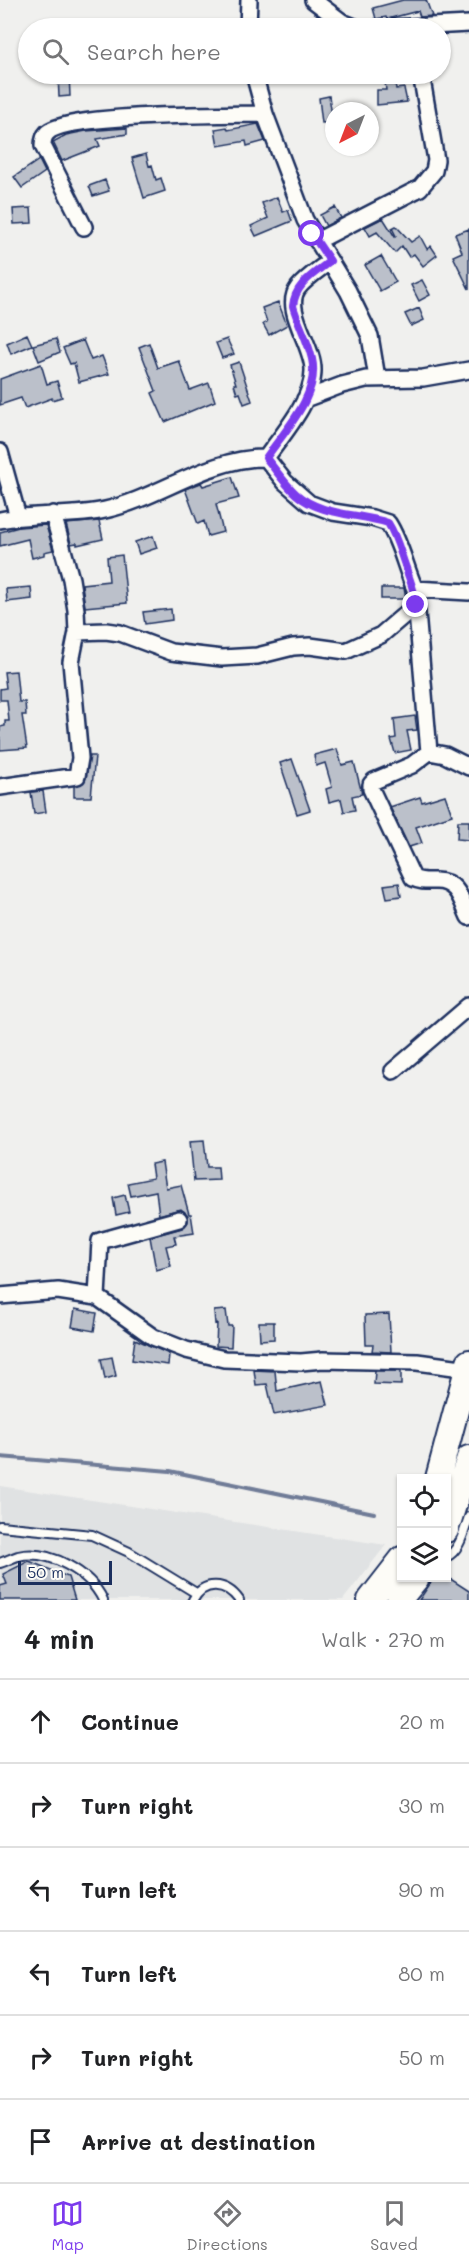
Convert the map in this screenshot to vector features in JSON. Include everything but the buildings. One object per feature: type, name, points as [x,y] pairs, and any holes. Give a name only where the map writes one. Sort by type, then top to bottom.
[{"type":"main road","points":[[439,1474],[463,1369]]},
{"type":"main road","points":[[448,1528],[469,1458]]},
{"type":"main road","points":[[370,1600],[397,1566]]},
{"type":"main road","points":[[399,1600],[414,1582]]},
{"type":"street","points":[[248,18],[249,0]]},
{"type":"street","points":[[313,0],[337,18]]},
{"type":"street","points":[[451,25],[469,24]]},
{"type":"street","points":[[257,84],[265,114],[305,220],[348,291],[370,336],[377,378]]},
{"type":"street","points":[[317,241],[420,188],[434,171],[436,160],[423,84]]},
{"type":"street","points":[[84,227],[43,146],[47,132],[57,127],[87,120],[265,114]]},
{"type":"street","points":[[266,458],[305,399],[313,371],[308,344],[293,306],[294,297],[298,288],[330,261]]},
{"type":"street","points":[[305,399],[342,385],[377,378],[423,378],[469,370]]},
{"type":"street","points":[[0,452],[18,517]]},
{"type":"street","points":[[0,520],[104,510],[232,463],[249,458],[266,458]]},
{"type":"street","points":[[266,458],[285,482],[309,503],[333,512],[388,523],[397,537],[415,590],[429,752]]},
{"type":"street","points":[[0,787],[77,776],[80,758],[71,662],[77,632],[71,579],[53,514]]},
{"type":"street","points":[[415,590],[469,592]]},
{"type":"street","points":[[77,632],[120,633],[171,652],[222,658],[257,656],[294,647],[310,646],[346,651],[381,635],[416,605]]},
{"type":"street","points":[[469,767],[445,755],[429,752],[412,765],[371,784],[371,789],[413,878],[419,882],[442,881],[452,885],[456,888],[469,917]]},
{"type":"street","points":[[393,1071],[469,1006]]},
{"type":"street","points":[[97,1297],[99,1241],[179,1219]]},
{"type":"street","points":[[0,1296],[58,1290],[97,1297],[153,1337],[186,1350],[225,1359],[301,1362],[323,1360],[417,1362],[463,1369]]},
{"type":"lane","points":[[451,1555],[458,1547],[469,1517]]},
{"type":"lane","points":[[0,1526],[92,1534],[129,1552],[195,1597],[204,1587],[214,1585],[224,1586],[239,1600]]},
{"type":"lane","points":[[0,1563],[20,1556],[42,1556],[66,1563],[87,1580],[103,1600]]},
{"type":"shaded area","points":[[0,1486],[386,1545],[343,1600],[0,1600]]},
{"type":"waterway","points":[[0,1457],[170,1471],[374,1513]]},
{"type":"route","points":[[312,234],[330,261],[298,288],[293,306],[312,360],[311,385],[305,399],[266,458],[297,495],[309,503],[321,509],[388,523],[397,537],[415,590],[416,605]]}]
